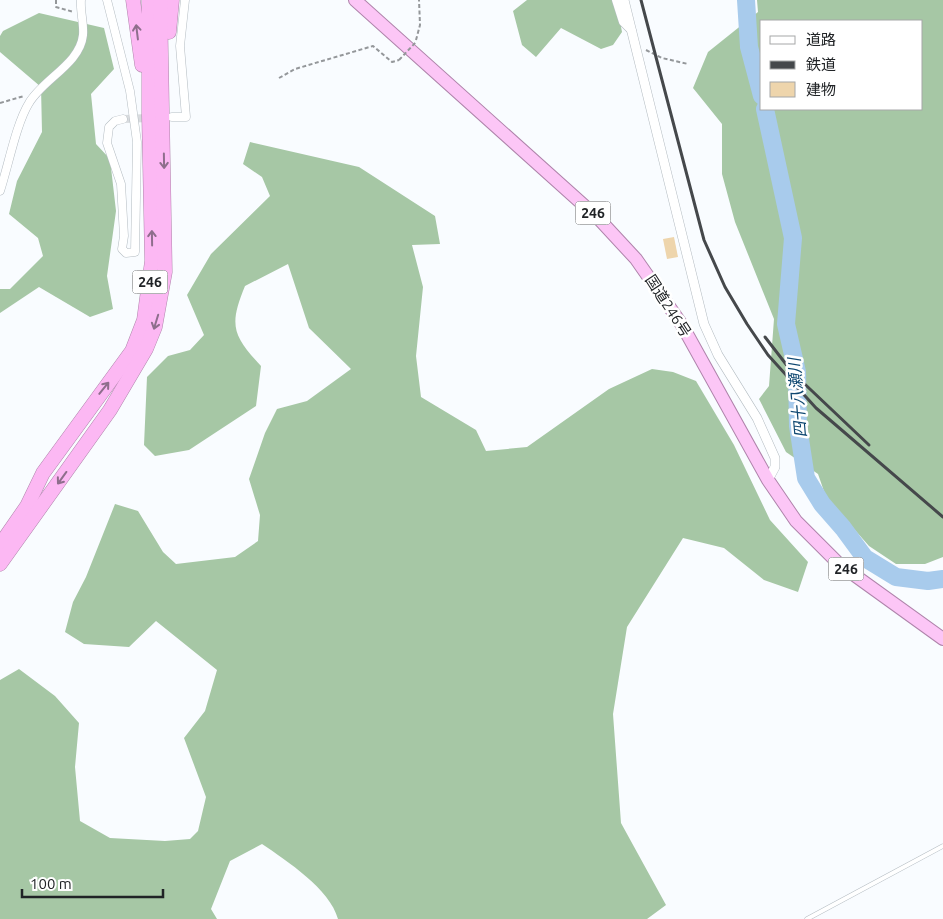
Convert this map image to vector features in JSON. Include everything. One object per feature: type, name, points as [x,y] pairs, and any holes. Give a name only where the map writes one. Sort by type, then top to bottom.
[{"type":"highway","points":[[133,0],[149,115]]},
{"type":"highway","points":[[149,0],[149,115]]},
{"type":"highway","points":[[160,0],[168,115]]},
{"type":"highway","points":[[0,564],[110,410],[146,349],[155,326],[166,272],[172,0]]},
{"type":"highway","name":"国道246号","points":[[355,0],[598,218],[636,259],[682,325],[768,480],[796,521],[825,551],[943,639]]},
{"type":"highway","name":"246","points":[[0,545],[27,506],[43,473],[132,351],[144,320],[152,261],[149,115]]},
{"type":"street","points":[[0,191],[28,104],[37,91],[79,49],[83,34],[81,0]]},
{"type":"street","points":[[107,0],[130,91],[137,142],[135,252],[126,253],[122,249],[124,236],[121,184],[107,143],[109,127],[114,121],[123,119]]},
{"type":"street","points":[[168,115],[186,117],[180,46],[185,0]]},
{"type":"street","points":[[616,0],[623,22],[632,33]]},
{"type":"street","points":[[624,0],[704,324],[718,355],[757,418],[775,458],[775,467],[768,480]]},
{"type":"lane","points":[[807,919],[943,846]]},
{"type":"path","points":[[56,0],[56,7],[59,10],[81,13]]},
{"type":"path","points":[[279,78],[295,69],[373,46],[392,62],[400,60],[416,42],[420,25],[419,0]]},
{"type":"path","points":[[632,33],[648,51],[688,64]]},
{"type":"path","points":[[0,104],[37,91]]},
{"type":"green space","points":[[527,0],[616,0],[622,32],[613,45],[601,49],[561,28],[536,57],[522,45],[513,11]]},
{"type":"green space","points":[[757,0],[943,0],[943,557],[925,564],[896,564],[869,546],[826,497],[818,474],[786,452],[759,399],[769,386],[774,319],[735,222],[722,174],[722,124],[693,88],[708,52],[758,12]]},
{"type":"green space","points":[[39,13],[104,28],[114,69],[91,94],[96,144],[110,159],[116,211],[107,276],[113,309],[90,317],[39,287],[0,313],[0,289],[10,289],[43,256],[38,238],[9,214],[17,181],[42,132],[41,87],[0,52],[0,36],[3,31]]},
{"type":"green space","points":[[250,142],[359,167],[435,216],[440,244],[412,245],[423,287],[416,356],[421,397],[476,430],[486,451],[527,447],[609,389],[652,369],[673,372],[696,381],[734,445],[770,520],[808,562],[798,592],[764,580],[724,548],[683,538],[627,627],[613,714],[621,823],[666,905],[647,919],[338,919],[326,897],[317,887],[295,867],[262,844],[230,861],[211,909],[217,919],[0,919],[0,680],[19,669],[55,696],[79,723],[75,767],[80,821],[110,838],[165,841],[190,839],[198,831],[206,797],[184,738],[205,711],[217,670],[156,621],[129,647],[84,644],[65,632],[73,602],[86,577],[115,504],[138,511],[163,552],[176,564],[235,557],[258,541],[260,515],[249,479],[265,433],[277,409],[307,401],[351,369],[309,328],[288,264],[245,286],[237,311],[235,320],[239,337],[261,366],[256,406],[189,450],[155,456],[144,445],[147,377],[168,356],[190,350],[204,335],[187,295],[211,254],[270,196],[262,177],[243,164]]},
{"type":"building","points":[[674,237],[678,257],[667,259],[663,239]]},
{"type":"waterway","name":"四十八瀬川","points":[[746,0],[749,47],[760,88]]},
{"type":"waterway","name":"四十八瀬川","points":[[765,110],[793,238],[786,324],[797,372],[798,426],[806,478],[822,504],[865,558],[896,577],[928,581],[943,579]]},
{"type":"tunnel","points":[[123,119],[150,118]]},
{"type":"railway","points":[[641,0],[704,240],[725,287],[768,355],[816,408],[943,517]]},
{"type":"railway","points":[[765,337],[792,372],[869,445]]}]
